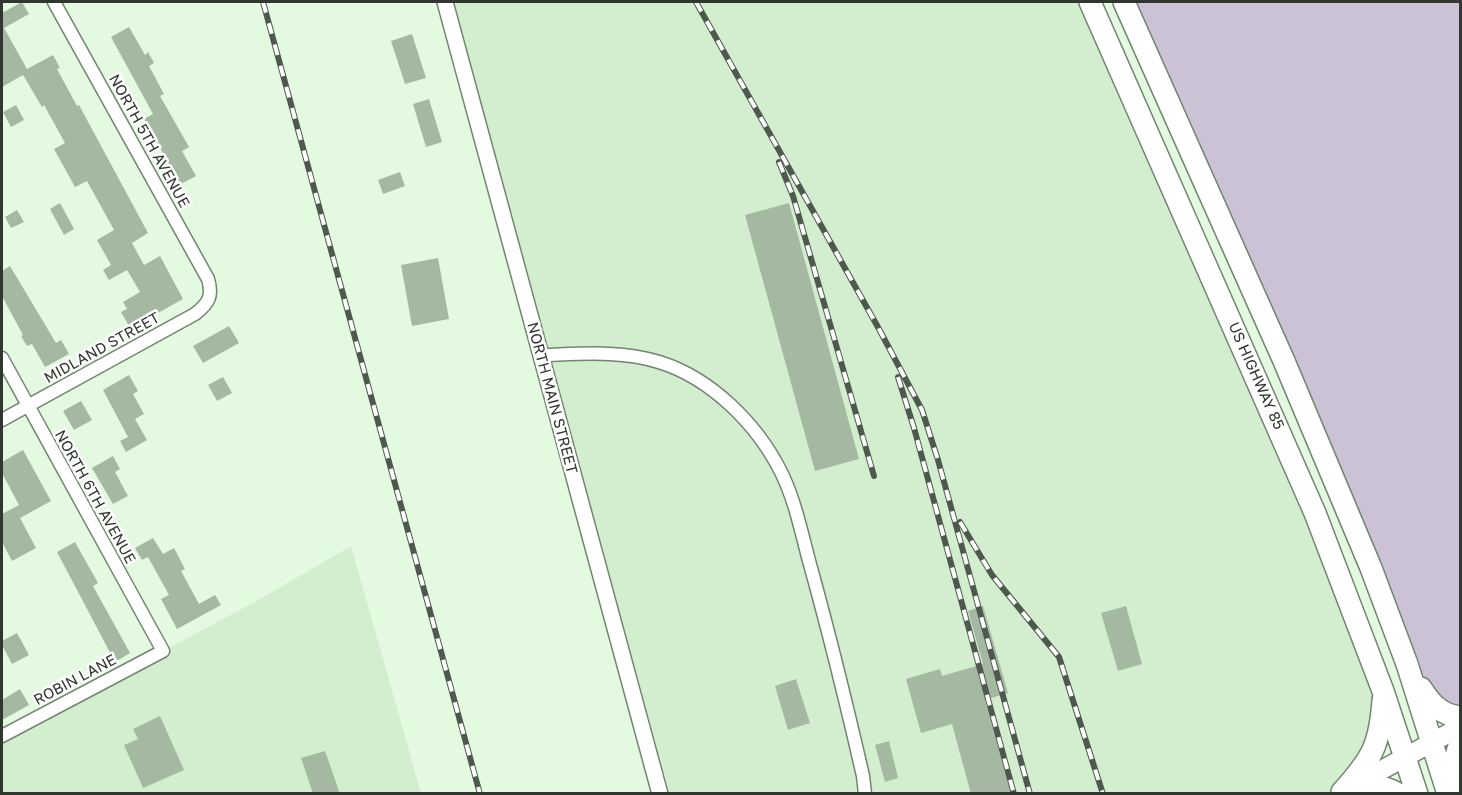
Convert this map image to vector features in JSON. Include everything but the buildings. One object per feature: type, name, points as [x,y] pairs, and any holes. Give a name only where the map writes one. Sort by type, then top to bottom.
[{"type":"highway","name":"US HIGHWAY 85","points":[[1090,2],[1299,474],[1333,556],[1383,691],[1417,794]]},
{"type":"highway","name":"US HIGHWAY 85","points":[[1124,2],[1343,500],[1407,664],[1450,794]]},
{"type":"highway","points":[[1407,664],[1432,704],[1448,715],[1461,717]]},
{"type":"highway","points":[[1341,793],[1368,761],[1376,745],[1381,728],[1383,691]]},
{"type":"highway","points":[[1450,794],[1455,759],[1461,743]]},
{"type":"highway","points":[[1341,793],[1372,786],[1387,788],[1398,794]]},
{"type":"main road","points":[[1341,793],[1461,727]]},
{"type":"street","name":"NORTH 5TH AVENUE","points":[[54,2],[208,279],[211,297]]},
{"type":"street","name":"NORTH MAIN STREET","points":[[445,2],[660,794]]},
{"type":"street","name":"MIDLAND STREET","points":[[2,420],[195,314],[206,306],[211,297]]},
{"type":"street","points":[[541,355],[618,355],[658,362],[674,368],[699,381],[723,399],[765,445],[781,471],[791,494],[831,641],[863,776],[865,794]]},
{"type":"street","name":"NORTH 6TH AVENUE","points":[[2,358],[163,651]]},
{"type":"street","name":"ROBIN LANE","points":[[2,736],[163,651]]},
{"type":"shaded area","points":[[445,2],[1090,2],[1383,691],[1368,761],[1398,793],[660,793]]},
{"type":"shaded area","points":[[1124,2],[1460,2],[1460,717],[1432,704]]},
{"type":"shaded area","points":[[351,546],[421,793],[2,793],[2,738],[262,598]]},
{"type":"railway","points":[[263,2],[480,794]]},
{"type":"railway","points":[[696,2],[922,410],[938,460],[1030,794]]},
{"type":"railway","points":[[779,162],[793,196],[874,476]]},
{"type":"railway","points":[[898,377],[1014,794]]},
{"type":"railway","points":[[960,522],[992,575],[1059,657],[1103,794]]}]
